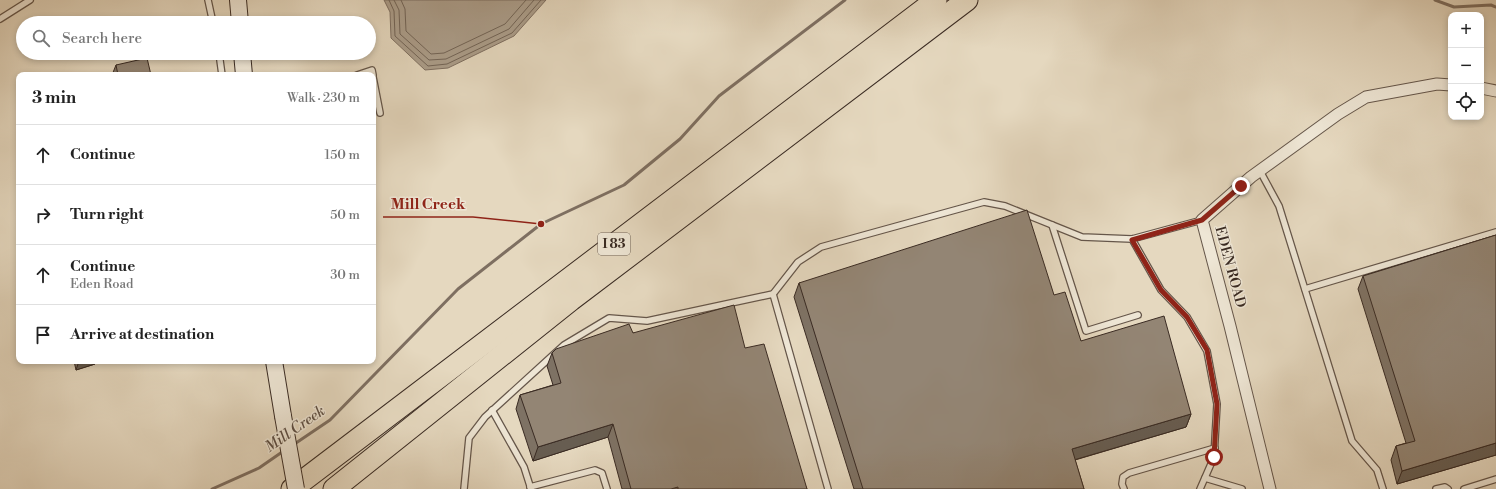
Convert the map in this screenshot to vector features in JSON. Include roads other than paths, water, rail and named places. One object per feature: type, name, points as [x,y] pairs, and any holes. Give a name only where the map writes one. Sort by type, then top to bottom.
[{"type":"highway","name":"I 83","points":[[292,489],[936,0]]},
{"type":"highway","name":"I 83","points":[[334,489],[571,300],[967,0]]},
{"type":"main road","points":[[238,0],[239,16]]},
{"type":"main road","points":[[243,60],[244,72]]},
{"type":"main road","points":[[275,364],[296,489]]},
{"type":"street","name":"EDEN ROAD","points":[[1270,489],[1202,220],[1260,171],[1338,114],[1366,97],[1438,84],[1448,85]]},
{"type":"street","points":[[1484,89],[1496,91]]},
{"type":"lane","points":[[0,19],[30,0]]},
{"type":"lane","points":[[208,0],[211,16]]},
{"type":"lane","points":[[220,60],[222,72]]},
{"type":"lane","points":[[376,92],[380,113]]},
{"type":"lane","points":[[1260,171],[1279,206],[1352,441],[1377,470],[1383,489]]},
{"type":"lane","points":[[464,489],[469,438],[485,417],[564,345],[609,318],[647,321],[773,294],[798,262],[821,247],[984,202],[1005,206],[1082,237],[1132,240],[1202,220]]},
{"type":"lane","points":[[1052,225],[1086,331],[1138,315]]},
{"type":"lane","points":[[1305,289],[1496,232]]},
{"type":"lane","points":[[1132,240],[1161,290],[1187,317],[1207,350],[1217,404],[1215,448],[1214,457],[1200,489]]},
{"type":"lane","points":[[773,294],[828,489]]},
{"type":"lane","points":[[492,410],[524,467],[530,488],[595,470],[602,473],[607,489]]},
{"type":"lane","points":[[1124,489],[1122,484],[1123,477],[1129,473],[1215,448]]},
{"type":"lane","points":[[1205,478],[1242,489]]},
{"type":"lane","points":[[1464,489],[1496,479]]},
{"type":"lane","points":[[1436,489],[1445,487],[1448,489]]},
{"type":"water","points":[[384,0],[546,0],[514,36],[448,68],[425,70],[391,38],[390,12]]},
{"type":"waterway","name":"Mill Creek","points":[[293,445],[330,420],[458,289],[541,224],[624,185],[680,139],[719,96],[845,0]]},
{"type":"waterway","name":"Mill Creek","points":[[1435,0],[1454,7],[1491,5],[1496,7]]},
{"type":"waterway","name":"Mill Creek","points":[[212,489],[259,468],[285,450]]},
{"type":"place","name":"Mill Creek","points":[[541,224]]}]
